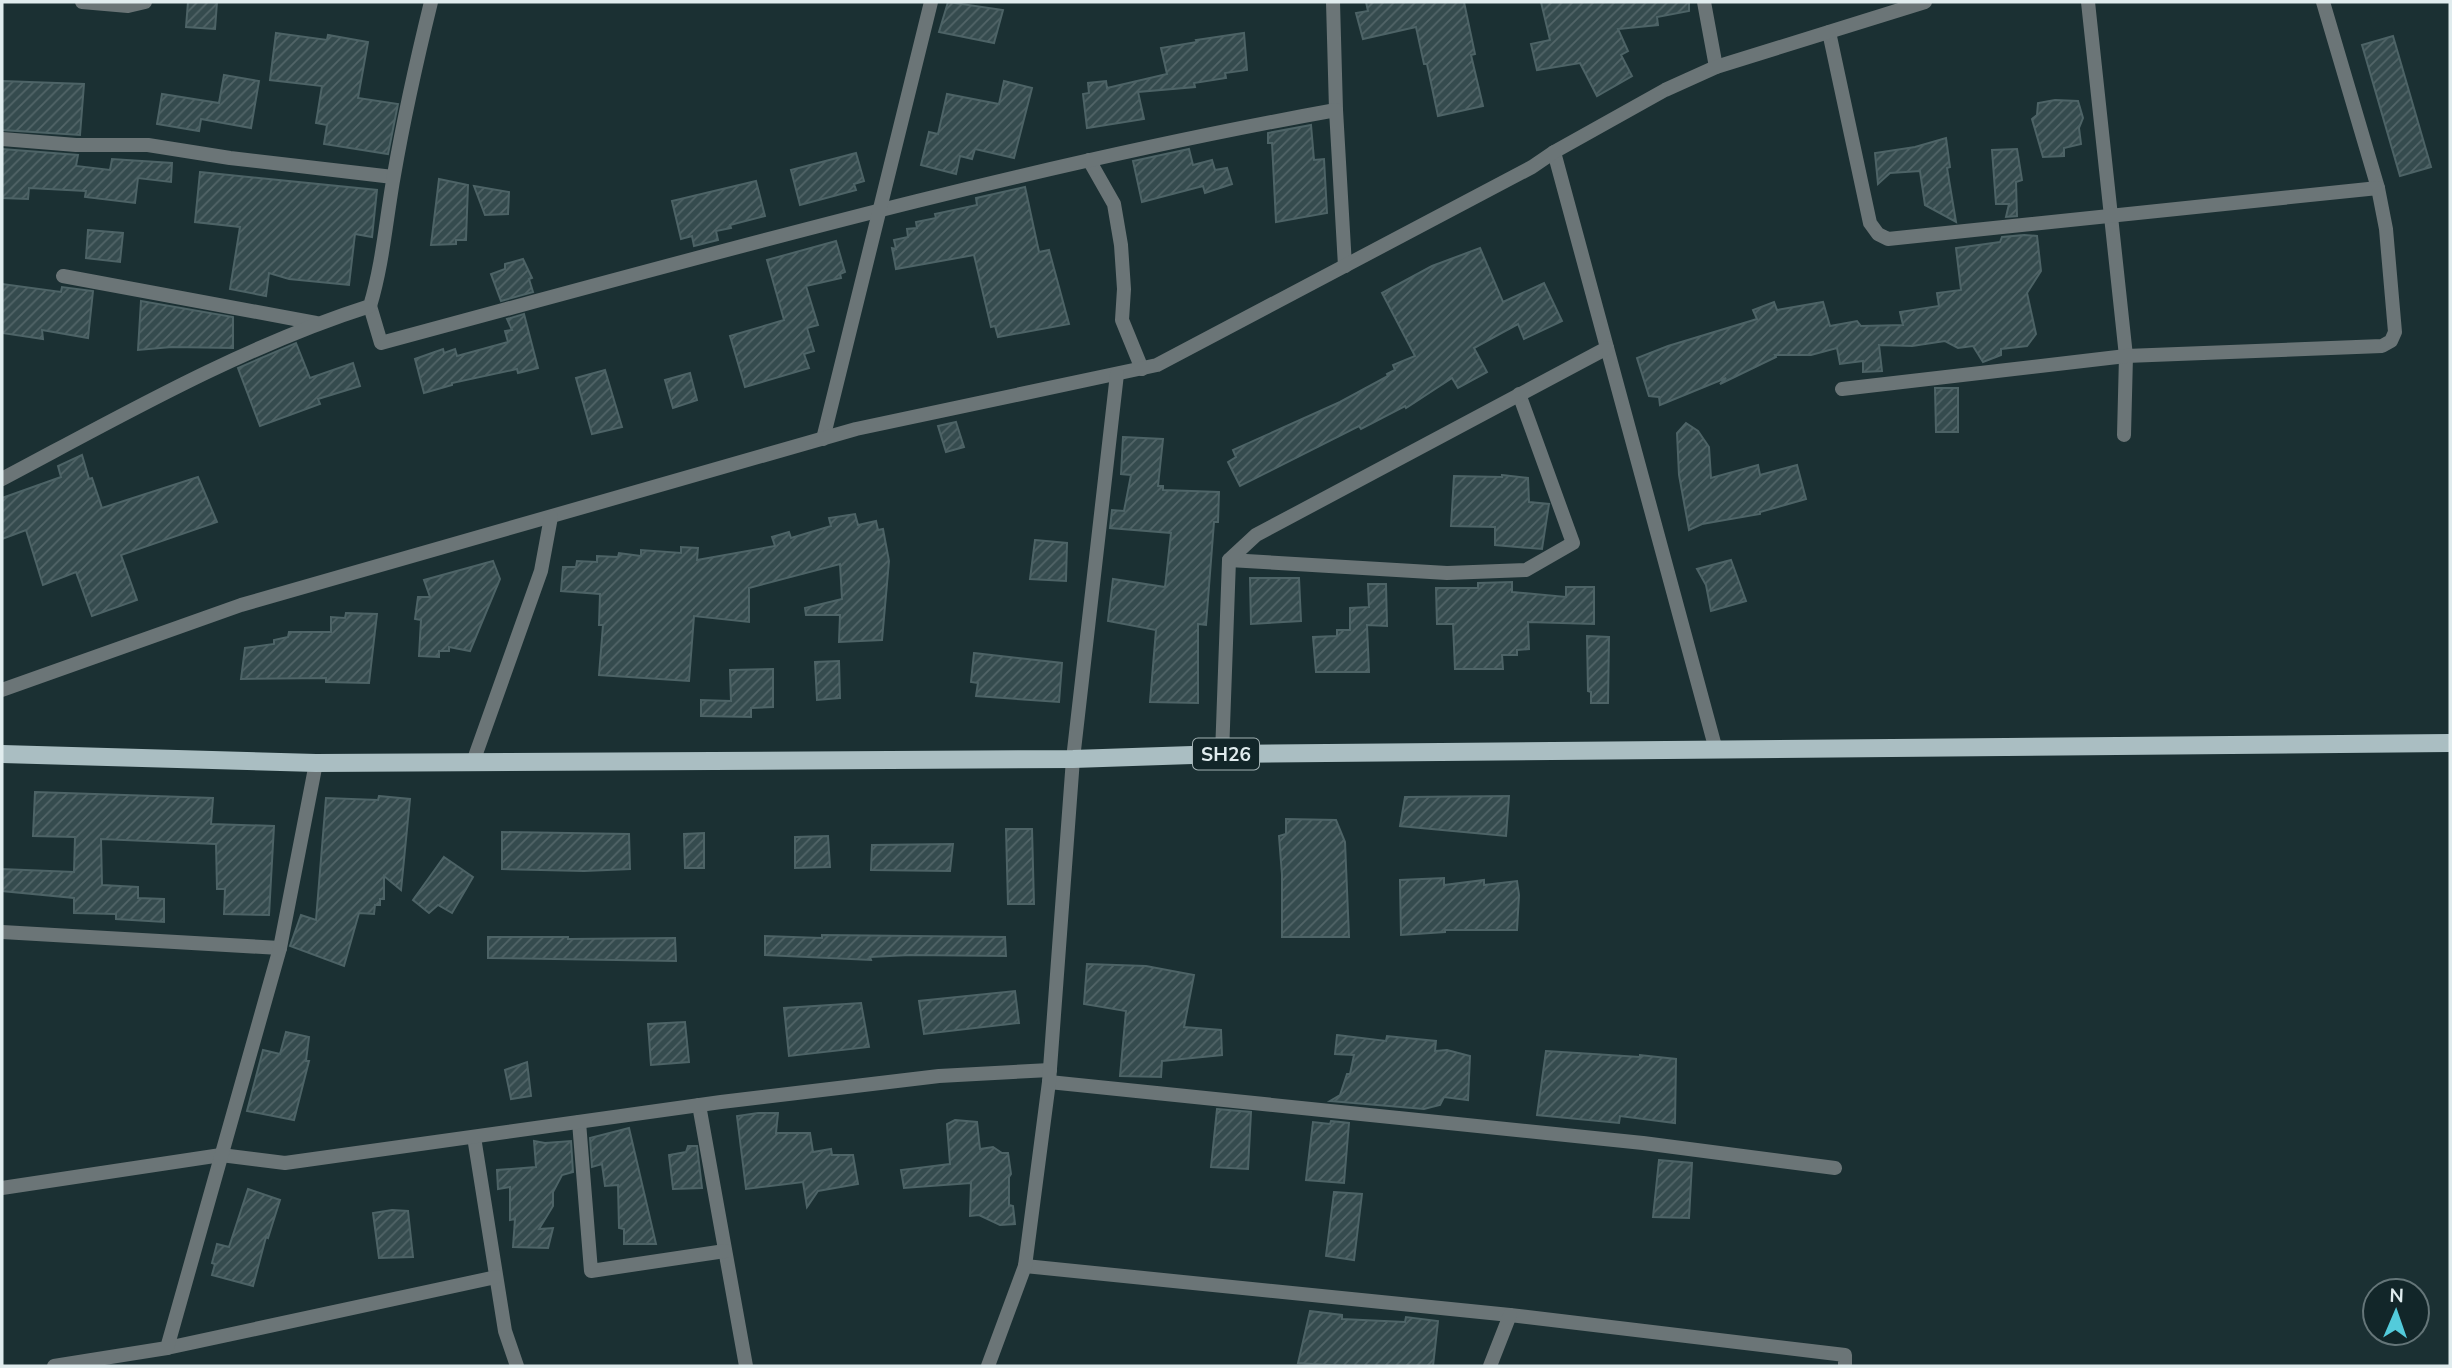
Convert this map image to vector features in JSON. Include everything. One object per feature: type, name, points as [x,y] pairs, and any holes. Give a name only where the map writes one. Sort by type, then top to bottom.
[{"type":"main road","name":"SH26","points":[[2,754],[316,763],[1073,759],[1222,754],[2450,743]]},
{"type":"street","points":[[82,2],[128,6],[145,2]]},
{"type":"street","points":[[431,2],[415,66],[393,177],[379,275],[370,306],[381,343],[879,209],[1089,160],[1336,110]]},
{"type":"street","points":[[823,439],[930,2]]},
{"type":"street","points":[[1333,2],[1345,266]]},
{"type":"street","points":[[1704,2],[1716,67]]},
{"type":"street","points":[[2,690],[241,605],[856,429],[1157,365],[1521,173],[1665,90],[1716,67],[1926,2]]},
{"type":"street","points":[[2088,2],[2126,356],[2124,435]]},
{"type":"street","points":[[1842,389],[2126,356],[2382,346],[2391,341],[2395,332],[2386,229],[2378,188],[2322,2]]},
{"type":"street","points":[[1829,32],[1870,223],[1878,234],[1888,239],[2378,188]]},
{"type":"street","points":[[2,139],[76,145],[148,145],[230,158],[393,177]]},
{"type":"street","points":[[1554,152],[1716,750]]},
{"type":"street","points":[[1089,160],[1114,204],[1121,245],[1124,289],[1122,320],[1142,369]]},
{"type":"street","points":[[63,275],[316,323]]},
{"type":"street","points":[[2,478],[157,397],[316,323],[370,306]]},
{"type":"street","points":[[1222,754],[1229,559],[1256,535],[1607,348]]},
{"type":"street","points":[[988,1366],[1025,1266],[1049,1076],[1073,759],[1116,374]]},
{"type":"street","points":[[1229,559],[1447,573],[1526,570],[1573,543],[1519,394]]},
{"type":"street","points":[[473,762],[541,571],[551,517]]},
{"type":"street","points":[[167,1348],[280,948],[316,763]]},
{"type":"street","points":[[2,932],[280,948]]},
{"type":"street","points":[[2,1188],[221,1155],[285,1163],[699,1105],[939,1076],[1049,1076],[1643,1143],[1835,1168]]},
{"type":"street","points":[[699,1105],[746,1366]]},
{"type":"street","points":[[579,1122],[591,1271],[725,1251]]},
{"type":"street","points":[[474,1137],[505,1331],[517,1366]]},
{"type":"street","points":[[1025,1266],[1510,1315],[1845,1355],[1845,1366]]},
{"type":"street","points":[[54,1366],[167,1348],[496,1277]]},
{"type":"street","points":[[1490,1366],[1510,1315]]},
{"type":"building","points":[[188,2],[217,2],[215,29],[186,27]]},
{"type":"building","points":[[948,2],[1003,10],[994,43],[939,32]]},
{"type":"building","points":[[1366,2],[1464,2],[1475,54],[1471,55],[1483,106],[1438,116],[1416,27],[1363,39],[1356,13],[1368,11]]},
{"type":"building","points":[[1541,2],[1689,2],[1689,11],[1657,17],[1658,25],[1618,29],[1628,51],[1621,55],[1632,76],[1597,96],[1580,63],[1537,70],[1531,44],[1550,40]]},
{"type":"building","points":[[276,33],[327,40],[328,35],[368,42],[358,98],[398,104],[388,154],[324,144],[327,125],[316,123],[322,86],[270,80]]},
{"type":"building","points":[[1244,33],[1247,70],[1225,73],[1226,78],[1194,83],[1195,87],[1138,92],[1144,119],[1087,128],[1083,94],[1089,93],[1088,83],[1106,81],[1107,88],[1167,74],[1161,48]]},
{"type":"building","points":[[2393,36],[2431,167],[2400,176],[2362,45]]},
{"type":"building","points":[[224,75],[259,81],[251,128],[201,119],[199,131],[157,124],[162,94],[219,103]]},
{"type":"building","points":[[2,81],[84,84],[80,135],[2,130]]},
{"type":"building","points":[[1004,81],[1032,88],[1014,158],[975,149],[972,159],[960,156],[956,174],[921,165],[929,132],[938,134],[947,94],[999,104]]},
{"type":"building","points":[[2055,100],[2078,101],[2083,118],[2079,128],[2081,144],[2064,148],[2064,156],[2043,157],[2032,119],[2037,115],[2038,103]]},
{"type":"building","points":[[1311,125],[1314,160],[1324,159],[1327,213],[1276,222],[1272,143],[1268,143],[1268,133]]},
{"type":"building","points":[[1946,138],[1950,167],[1947,168],[1956,222],[1925,205],[1920,171],[1890,173],[1878,184],[1875,153],[1915,147]]},
{"type":"building","points":[[2,149],[78,155],[76,166],[110,170],[112,159],[172,163],[171,182],[138,178],[135,203],[85,197],[86,191],[29,188],[28,199],[2,198]]},
{"type":"building","points":[[1189,149],[1193,165],[1212,160],[1215,170],[1227,168],[1232,184],[1205,193],[1203,186],[1142,202],[1133,161]]},
{"type":"building","points":[[2017,149],[2022,180],[2016,182],[2017,216],[2006,217],[2009,204],[1996,204],[1992,150]]},
{"type":"building","points":[[856,153],[864,181],[854,184],[856,190],[800,205],[791,170]]},
{"type":"building","points":[[200,172],[377,190],[372,237],[355,234],[349,285],[289,279],[269,273],[266,296],[230,289],[240,227],[195,222]]},
{"type":"building","points":[[439,179],[468,185],[466,240],[456,240],[456,244],[431,245]]},
{"type":"building","points":[[756,181],[765,216],[716,231],[718,240],[694,246],[692,236],[681,239],[672,201]]},
{"type":"building","points":[[474,186],[509,192],[508,214],[485,215]]},
{"type":"building","points":[[1025,187],[1039,252],[1049,250],[1069,324],[998,337],[995,326],[991,327],[974,255],[896,269],[892,248],[896,249],[894,240],[908,237],[907,229],[917,228],[916,222],[936,218],[935,214],[977,205],[976,198]]},
{"type":"building","points":[[88,230],[123,233],[120,262],[86,258]]},
{"type":"building","points":[[2037,236],[2041,271],[2027,293],[2036,334],[2027,346],[2001,349],[2001,355],[1983,362],[1973,346],[1958,348],[1945,341],[1912,346],[1879,345],[1882,371],[1863,372],[1863,361],[1840,364],[1837,348],[1811,355],[1775,355],[1776,357],[1720,384],[1726,378],[1660,405],[1659,397],[1649,396],[1637,358],[1757,319],[1753,310],[1774,302],[1777,310],[1823,302],[1830,326],[1857,321],[1861,326],[1903,325],[1900,312],[1939,306],[1937,293],[1961,290],[1956,248],[2000,242],[2002,237]]},
{"type":"building","points":[[836,241],[845,272],[840,274],[841,278],[806,286],[818,325],[807,328],[814,351],[804,354],[809,368],[745,387],[730,336],[784,320],[767,260]]},
{"type":"building","points":[[1480,248],[1503,302],[1544,283],[1562,321],[1524,339],[1518,324],[1474,348],[1487,372],[1458,388],[1452,378],[1406,408],[1405,406],[1361,429],[1359,426],[1240,486],[1228,462],[1236,457],[1233,450],[1340,402],[1388,376],[1387,374],[1395,370],[1393,365],[1415,356],[1382,293],[1432,266]]},
{"type":"building","points":[[523,259],[532,278],[529,279],[533,292],[501,301],[491,274],[505,269],[505,264]]},
{"type":"building","points":[[2,284],[61,292],[62,287],[93,291],[88,338],[42,330],[43,339],[2,333]]},
{"type":"building","points":[[141,301],[233,317],[233,348],[172,347],[138,350]]},
{"type":"building","points":[[524,314],[538,368],[518,373],[517,369],[452,383],[424,393],[415,359],[443,349],[444,353],[455,349],[457,356],[508,342],[505,331],[512,330],[507,319]]},
{"type":"building","points":[[296,343],[310,378],[353,363],[360,386],[318,399],[320,404],[260,426],[238,368]]},
{"type":"building","points":[[605,370],[622,427],[592,434],[576,378]]},
{"type":"building","points":[[690,373],[697,400],[673,408],[665,380]]},
{"type":"building","points":[[1935,388],[1958,388],[1958,432],[1936,432]]},
{"type":"building","points":[[956,422],[964,447],[946,452],[938,426]]},
{"type":"building","points":[[1686,423],[1698,431],[1709,447],[1711,478],[1758,465],[1760,475],[1797,465],[1806,499],[1760,514],[1702,524],[1689,530],[1679,475],[1677,433]]},
{"type":"building","points":[[1123,437],[1163,439],[1158,486],[1163,486],[1163,490],[1219,492],[1206,625],[1198,624],[1198,703],[1150,702],[1156,630],[1108,621],[1113,579],[1165,587],[1171,533],[1110,528],[1112,510],[1124,511],[1131,475],[1121,474]]},
{"type":"building","points":[[82,455],[102,508],[198,477],[217,522],[121,555],[137,600],[92,616],[76,572],[43,585],[26,530],[2,539],[2,498],[61,477],[58,466]]},
{"type":"building","points":[[1502,475],[1528,478],[1529,502],[1549,504],[1542,549],[1495,545],[1495,527],[1451,526],[1454,476]]},
{"type":"building","points":[[855,514],[858,525],[876,521],[878,530],[883,529],[889,561],[882,640],[839,642],[840,615],[806,615],[805,608],[842,599],[840,564],[749,588],[749,622],[694,616],[689,681],[599,675],[603,625],[599,625],[600,594],[561,591],[563,567],[576,567],[577,561],[597,562],[597,556],[618,557],[619,553],[641,556],[641,550],[681,553],[681,547],[698,548],[697,560],[775,546],[772,537],[789,532],[791,538],[831,526],[829,518]]},
{"type":"building","points":[[1035,540],[1067,543],[1066,581],[1030,579]]},
{"type":"building","points":[[1731,560],[1746,601],[1711,611],[1706,585],[1697,569]]},
{"type":"building","points":[[493,561],[500,579],[470,651],[449,647],[449,651],[439,651],[439,657],[419,656],[421,620],[415,619],[418,597],[430,597],[424,580]]},
{"type":"building","points":[[1250,578],[1299,578],[1301,621],[1251,624]]},
{"type":"building","points":[[1512,582],[1512,592],[1566,597],[1566,587],[1594,587],[1594,624],[1528,622],[1529,649],[1517,650],[1517,655],[1502,655],[1503,669],[1455,669],[1453,624],[1437,624],[1436,588],[1478,588],[1478,583]]},
{"type":"building","points":[[1368,584],[1386,584],[1387,626],[1367,625],[1369,672],[1316,672],[1313,637],[1337,636],[1337,630],[1350,630],[1350,608],[1369,607]]},
{"type":"building","points":[[346,613],[377,614],[369,683],[326,682],[326,678],[241,679],[245,648],[274,644],[274,640],[288,637],[289,632],[331,632],[331,617],[345,618]]},
{"type":"building","points":[[1587,636],[1609,637],[1608,703],[1591,703],[1591,692],[1588,691]]},
{"type":"building","points":[[974,653],[1062,663],[1059,702],[976,696],[978,683],[971,682]]},
{"type":"building","points":[[839,661],[840,698],[817,700],[815,662]]},
{"type":"building","points":[[773,669],[773,707],[751,708],[751,717],[701,716],[701,700],[731,701],[730,670]]},
{"type":"building","points":[[35,792],[213,798],[211,824],[274,826],[269,915],[224,914],[225,889],[217,889],[216,844],[101,839],[102,885],[138,887],[138,898],[164,899],[164,922],[116,919],[116,914],[74,913],[74,898],[2,891],[2,869],[74,872],[75,837],[33,836]]},
{"type":"building","points":[[379,796],[410,799],[401,890],[384,876],[384,899],[380,899],[380,905],[375,905],[374,914],[359,913],[344,966],[290,946],[301,915],[316,920],[326,798],[378,800]]},
{"type":"building","points":[[1509,796],[1506,836],[1400,826],[1405,797]]},
{"type":"building","points":[[1286,819],[1336,820],[1345,842],[1349,937],[1282,937],[1279,836],[1286,834]]},
{"type":"building","points":[[1006,829],[1032,829],[1034,904],[1008,904]]},
{"type":"building","points":[[502,832],[629,834],[630,869],[502,869]]},
{"type":"building","points":[[704,833],[704,868],[685,868],[684,834]]},
{"type":"building","points":[[828,836],[830,867],[795,868],[795,837]]},
{"type":"building","points":[[953,844],[950,871],[871,870],[872,845]]},
{"type":"building","points":[[444,857],[473,877],[452,913],[438,905],[429,913],[413,900]]},
{"type":"building","points":[[1444,878],[1444,885],[1484,880],[1484,885],[1517,881],[1517,930],[1445,930],[1401,935],[1400,880]]},
{"type":"building","points":[[822,935],[1005,937],[1006,956],[910,955],[870,957],[871,960],[765,955],[765,936],[822,938]]},
{"type":"building","points":[[488,937],[675,938],[676,961],[488,958]]},
{"type":"building","points":[[1087,964],[1146,966],[1194,975],[1184,1027],[1221,1030],[1222,1055],[1162,1061],[1161,1077],[1120,1076],[1126,1011],[1084,1004]]},
{"type":"building","points":[[1015,991],[1019,1023],[924,1034],[919,1001]]},
{"type":"building","points":[[861,1003],[869,1047],[789,1056],[784,1008]]},
{"type":"building","points":[[685,1022],[689,1062],[651,1065],[648,1024]]},
{"type":"building","points":[[286,1032],[309,1037],[306,1061],[309,1061],[294,1120],[247,1111],[263,1050],[280,1054]]},
{"type":"building","points":[[1337,1035],[1386,1041],[1387,1036],[1436,1041],[1435,1051],[1447,1050],[1470,1056],[1468,1100],[1444,1097],[1440,1105],[1424,1109],[1330,1101],[1340,1095],[1347,1074],[1350,1074],[1354,1055],[1335,1054]]},
{"type":"building","points":[[1546,1051],[1676,1059],[1675,1123],[1620,1116],[1619,1123],[1537,1115]]},
{"type":"building","points":[[527,1062],[531,1096],[511,1099],[505,1070]]},
{"type":"building","points":[[1217,1109],[1251,1112],[1248,1169],[1211,1167]]},
{"type":"building","points":[[778,1113],[776,1133],[810,1133],[813,1152],[831,1149],[832,1155],[853,1155],[858,1184],[818,1191],[807,1207],[803,1182],[746,1189],[737,1116]]},
{"type":"building","points":[[955,1120],[977,1122],[980,1149],[993,1147],[1002,1153],[1008,1153],[1011,1174],[1009,1205],[1013,1206],[1015,1224],[1000,1225],[979,1215],[970,1216],[971,1183],[904,1188],[901,1170],[950,1164],[947,1124]]},
{"type":"building","points":[[1331,1121],[1349,1123],[1344,1183],[1306,1180],[1313,1122],[1330,1124]]},
{"type":"building","points":[[629,1128],[656,1244],[624,1244],[624,1229],[619,1228],[618,1185],[605,1186],[602,1164],[592,1167],[590,1138]]},
{"type":"building","points":[[534,1141],[571,1141],[573,1172],[562,1175],[553,1192],[553,1206],[539,1229],[553,1228],[548,1248],[513,1247],[515,1219],[510,1220],[510,1187],[498,1189],[497,1170],[536,1167]]},
{"type":"building","points":[[688,1146],[697,1146],[702,1188],[673,1189],[669,1155],[686,1152]]},
{"type":"building","points":[[1659,1160],[1692,1163],[1689,1218],[1653,1217]]},
{"type":"building","points":[[248,1189],[280,1200],[268,1238],[266,1237],[253,1286],[212,1275],[217,1244],[229,1247]]},
{"type":"building","points":[[1334,1192],[1362,1194],[1354,1260],[1326,1256]]},
{"type":"building","points":[[408,1211],[413,1257],[379,1258],[373,1213]]},
{"type":"building","points":[[1310,1311],[1342,1315],[1342,1319],[1405,1322],[1406,1317],[1438,1321],[1433,1366],[1298,1363]]}]
